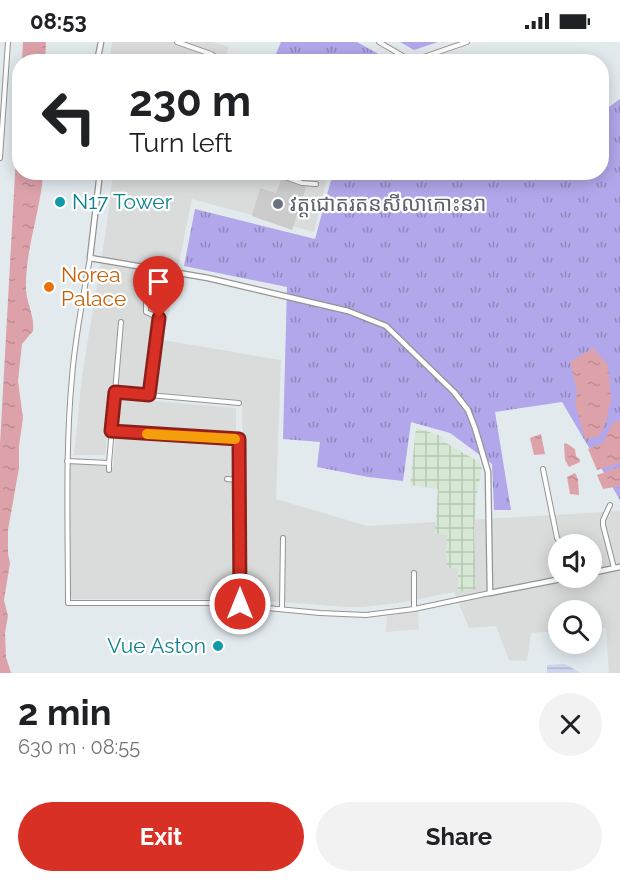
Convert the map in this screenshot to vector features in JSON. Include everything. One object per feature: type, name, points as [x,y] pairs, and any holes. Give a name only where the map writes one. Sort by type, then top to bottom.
[{"type":"street","points":[[0,158],[8,42]]},
{"type":"street","points":[[177,42],[211,54]]},
{"type":"street","points":[[379,42],[399,54]]},
{"type":"street","points":[[432,54],[467,42]]},
{"type":"street","points":[[99,180],[73,368],[68,461],[68,603],[215,603],[347,615],[380,614],[548,582]]},
{"type":"street","points":[[294,180],[316,184]]},
{"type":"street","points":[[90,258],[208,278],[348,310],[386,326],[454,392],[468,410],[476,428],[488,472],[490,594]]},
{"type":"street","points":[[146,301],[146,312],[159,318],[149,395]]},
{"type":"street","points":[[109,470],[121,322]]},
{"type":"street","points":[[115,392],[239,403]]},
{"type":"street","points":[[111,431],[239,439],[240,604]]},
{"type":"street","points":[[68,461],[109,463]]},
{"type":"street","points":[[543,469],[556,534]]},
{"type":"street","points":[[227,479],[239,480]]},
{"type":"street","points":[[610,505],[603,525],[614,568]]},
{"type":"street","points":[[282,608],[283,538]]},
{"type":"street","points":[[602,571],[620,567]]},
{"type":"street","points":[[414,573],[414,609]]},
{"type":"shaded area","points":[[112,42],[213,42],[229,47],[226,54],[110,54]]},
{"type":"shaded area","points":[[112,180],[326,180],[314,232],[192,199],[163,340],[281,360],[276,499],[367,526],[620,511],[620,673],[609,673],[606,628],[602,628],[602,600],[548,600],[548,632],[531,633],[527,661],[509,660],[496,626],[469,628],[454,592],[363,607],[244,599],[242,400],[111,388],[105,455],[74,455],[82,376]]},
{"type":"shaded area","name":"វត្តជោតរតនសីលាកោះនរា","points":[[281,180],[306,187],[292,230],[252,216],[260,188],[276,193]]},
{"type":"shaded area","points":[[119,398],[236,408],[236,599],[70,599],[70,463],[113,467]]},
{"type":"shaded area","points":[[416,428],[442,436],[443,441],[479,462],[482,468],[476,498],[474,531],[476,589],[458,592],[458,569],[446,567],[447,535],[435,534],[438,489],[410,485]]},
{"type":"shaded area","points":[[418,612],[419,629],[386,632],[387,616]]},
{"type":"shaded area","points":[[565,664],[581,673],[547,673],[547,665]]},
{"type":"green space","points":[[281,42],[357,42],[378,54],[276,54]]},
{"type":"green space","points":[[400,42],[438,42],[414,50]]},
{"type":"green space","points":[[620,99],[620,500],[562,402],[495,412],[511,510],[494,510],[492,464],[450,433],[411,422],[403,481],[317,467],[320,442],[283,439],[287,287],[184,266],[195,209],[315,239],[331,180],[609,180],[609,107]]},
{"type":"water","points":[[23,42],[46,42],[45,54],[22,54]]},
{"type":"water","points":[[15,180],[42,180],[27,271],[26,291],[33,319],[33,331],[22,344],[18,381],[23,418],[19,468],[8,530],[10,563],[4,600],[8,616],[5,633],[6,657],[11,673],[0,673],[0,444]]},
{"type":"water","points":[[593,348],[608,365],[611,400],[605,425],[599,436],[585,439],[575,403],[577,391],[570,362]]},
{"type":"water","points":[[620,420],[620,463],[597,470],[588,449],[603,443],[612,424]]},
{"type":"water","points":[[541,434],[545,454],[534,455],[530,438]]},
{"type":"water","points":[[564,444],[575,449],[576,456],[580,460],[569,467],[565,460]]},
{"type":"water","points":[[620,467],[620,486],[603,489],[597,475]]},
{"type":"water","points":[[575,473],[578,479],[579,495],[570,494],[567,477]]},
{"type":"slow traffic","points":[[147,434],[235,439]]},
{"type":"place","name":"N17 Tower","points":[[60,202]]},
{"type":"place","name":"វត្តជោតរតនសីលាកោះនរា","points":[[278,204]]},
{"type":"place","name":"Norea Palace","points":[[49,287]]},
{"type":"place","name":"Vue Aston","points":[[218,646]]},
{"type":"route","points":[[159,318],[149,395],[115,392],[111,431],[239,439],[240,604]]}]
